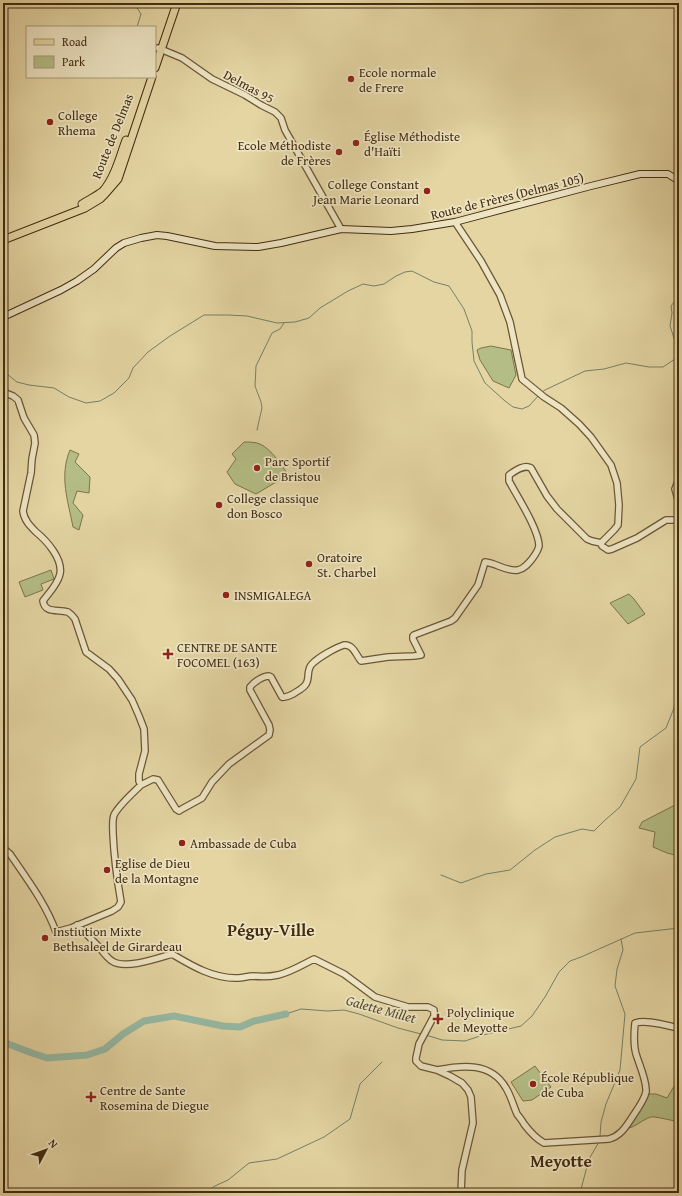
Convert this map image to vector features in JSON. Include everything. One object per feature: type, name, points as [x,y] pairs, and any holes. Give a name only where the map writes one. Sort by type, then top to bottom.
[{"type":"main road","points":[[156,63],[173,3]]},
{"type":"main road","points":[[156,54],[177,3]]},
{"type":"main road","name":"Route de Delmas","points":[[3,236],[82,204],[102,191],[112,177],[148,78]]},
{"type":"main road","name":"Route de Delmas","points":[[3,240],[85,208],[100,199],[105,194],[118,179],[152,78]]},
{"type":"main road","name":"Route de Frères (Delmas 105)","points":[[3,317],[77,281],[94,269],[116,248],[141,238],[157,235],[215,246],[258,247],[341,229],[412,229],[454,222],[640,174],[668,174],[679,181]]},
{"type":"street","name":"Delmas 95","points":[[159,49],[182,58],[212,79],[275,112],[281,118],[285,130],[341,229]]},
{"type":"street","points":[[454,222],[481,261],[500,295],[510,322],[522,379],[544,397],[561,408],[579,424],[591,437],[611,465],[617,483],[619,505],[618,525],[601,543]]},
{"type":"street","points":[[3,392],[18,400],[24,418],[34,435],[35,443],[31,473],[23,515],[27,522],[50,546],[60,564],[60,575],[43,601],[44,606],[47,609],[69,613],[73,616],[86,652],[118,679],[132,700],[144,729],[145,751],[139,774],[139,781],[141,785]]},
{"type":"street","points":[[3,848],[10,854],[42,902],[56,932],[112,911],[118,907],[121,902],[116,870],[113,822],[114,815],[141,785],[154,779],[158,780],[176,809],[179,810],[202,798],[212,782],[229,764],[269,735],[269,725],[250,690],[252,684],[266,676],[269,676],[271,677],[279,694],[285,698],[300,690],[306,684],[308,679],[307,672],[316,660],[347,644],[352,647],[361,661],[388,657],[421,655],[413,636],[455,618],[478,584],[485,562],[498,565],[511,571],[522,569],[529,563],[538,550],[539,544],[536,533],[522,503],[509,481],[509,475],[524,466],[528,466],[530,468],[557,510],[587,539],[601,543],[602,546],[608,550],[637,538],[666,520],[679,520]]},
{"type":"street","points":[[679,478],[675,489],[679,503]]},
{"type":"street","points":[[77,925],[90,937],[110,961],[117,964],[130,964],[172,954],[202,971],[228,978],[239,978],[278,975],[314,959],[344,974],[375,997],[408,1007],[430,1007],[434,1010],[435,1014],[419,1044],[416,1061],[422,1066],[437,1070],[462,1083],[468,1090],[471,1097],[473,1123],[462,1170],[461,1193]]},
{"type":"street","points":[[437,1070],[466,1066],[480,1067],[491,1071],[506,1087],[517,1114],[537,1139],[544,1143],[609,1139],[616,1137],[628,1124],[646,1091],[642,1069],[636,1055],[635,1023],[650,1023],[679,1028]]},
{"type":"green space","points":[[491,346],[511,350],[516,375],[509,388],[493,381],[480,360],[477,350]]},
{"type":"green space","name":"Parc Sportif de Bristou","points":[[244,442],[256,443],[264,446],[276,458],[288,475],[256,494],[235,484],[227,472],[236,459],[232,454]]},
{"type":"green space","points":[[70,450],[79,454],[75,462],[90,477],[89,493],[77,491],[73,503],[83,515],[79,530],[73,527],[67,498],[65,469]]},
{"type":"green space","points":[[51,570],[54,579],[41,584],[43,590],[25,597],[19,582]]},
{"type":"green space","points":[[629,594],[645,614],[628,624],[610,603]]},
{"type":"green space","points":[[675,805],[679,806],[679,856],[653,847],[655,832],[639,828],[642,822]]},
{"type":"green space","points":[[535,1066],[551,1087],[532,1100],[523,1101],[511,1082]]},
{"type":"green space","points":[[679,1078],[679,1122],[651,1117],[633,1127],[625,1129],[647,1094],[656,1094],[667,1098]]},
{"type":"waterway","points":[[134,3],[141,14],[137,26]]},
{"type":"waterway","points":[[3,371],[17,382],[54,388],[69,397],[86,403],[100,401],[114,393],[129,378],[133,368],[148,352],[170,336],[204,315],[247,316],[277,323],[295,322],[309,318],[320,308],[363,284],[374,286],[384,284],[396,276],[412,271],[434,282],[449,286],[464,309],[472,331],[474,361],[485,383],[513,407],[522,409],[529,406],[539,395]]},
{"type":"waterway","points":[[541,393],[585,371],[604,369],[626,363],[649,367],[663,367],[675,359],[675,341],[670,326],[672,313],[671,306],[679,296]]},
{"type":"waterway","points":[[257,430],[262,408],[255,386],[256,366],[272,333],[280,329],[284,323]]},
{"type":"waterway","points":[[441,875],[461,883],[486,874],[510,870],[535,850],[555,837],[582,829],[594,831],[620,807],[636,779],[640,747],[666,728],[674,708],[676,692],[679,690]]},
{"type":"waterway","name":"Galette Millet","points":[[426,1035],[442,1040],[465,1041],[521,1026],[532,1016],[559,972],[570,961],[635,933],[679,928]]},
{"type":"waterway","points":[[600,1136],[601,1122],[606,1104],[620,1070],[625,1014],[615,986],[617,969],[623,950],[621,939]]},
{"type":"waterway","name":"Galette Millet","points":[[286,1014],[301,1009],[327,1011],[344,1010],[421,1034]]},
{"type":"waterway","name":"Galette Millet","points":[[3,1042],[47,1058],[87,1055],[105,1049],[123,1034],[144,1021],[174,1016],[223,1026],[240,1027],[254,1021],[286,1014]]},
{"type":"waterway","points":[[204,1193],[228,1180],[249,1163],[277,1159],[324,1137],[350,1119],[360,1084],[382,1062]]},
{"type":"waterway","points":[[580,1193],[589,1159],[599,1142]]},
{"type":"place","name":"Ecole normale de Frere","points":[[351,79]]},
{"type":"place","name":"College Rhema","points":[[50,122]]},
{"type":"place","name":"Église Méthodiste d'Haïti","points":[[356,143]]},
{"type":"place","name":"Ecole Méthodiste de Frères","points":[[339,152]]},
{"type":"place","name":"College Constant Jean Marie Leonard","points":[[427,191]]},
{"type":"place","name":"Parc Sportif de Bristou","points":[[257,468]]},
{"type":"place","name":"College classique don Bosco","points":[[219,505]]},
{"type":"place","name":"Oratoire St. Charbel","points":[[309,564]]},
{"type":"place","name":"INSMIGALEGA","points":[[226,595]]},
{"type":"place","name":"CENTRE DE SANTE FOCOMEL (163)","points":[[168,654]]},
{"type":"place","name":"Ambassade de Cuba","points":[[182,843]]},
{"type":"place","name":"Eglise de Dieu de la Montagne","points":[[107,870]]},
{"type":"place","name":"Instiution Mixte Bethsaleel de Girardeau","points":[[45,938]]},
{"type":"place","name":"Polyclinique de Meyotte","points":[[438,1019]]},
{"type":"place","name":"École République de Cuba","points":[[533,1084]]},
{"type":"place","name":"Centre de Sante Rosemina de Diegue","points":[[91,1097]]},
{"type":"district","name":"Péguy-Ville","points":[[271,930]]},
{"type":"district","name":"Meyotte","points":[[561,1161]]}]
